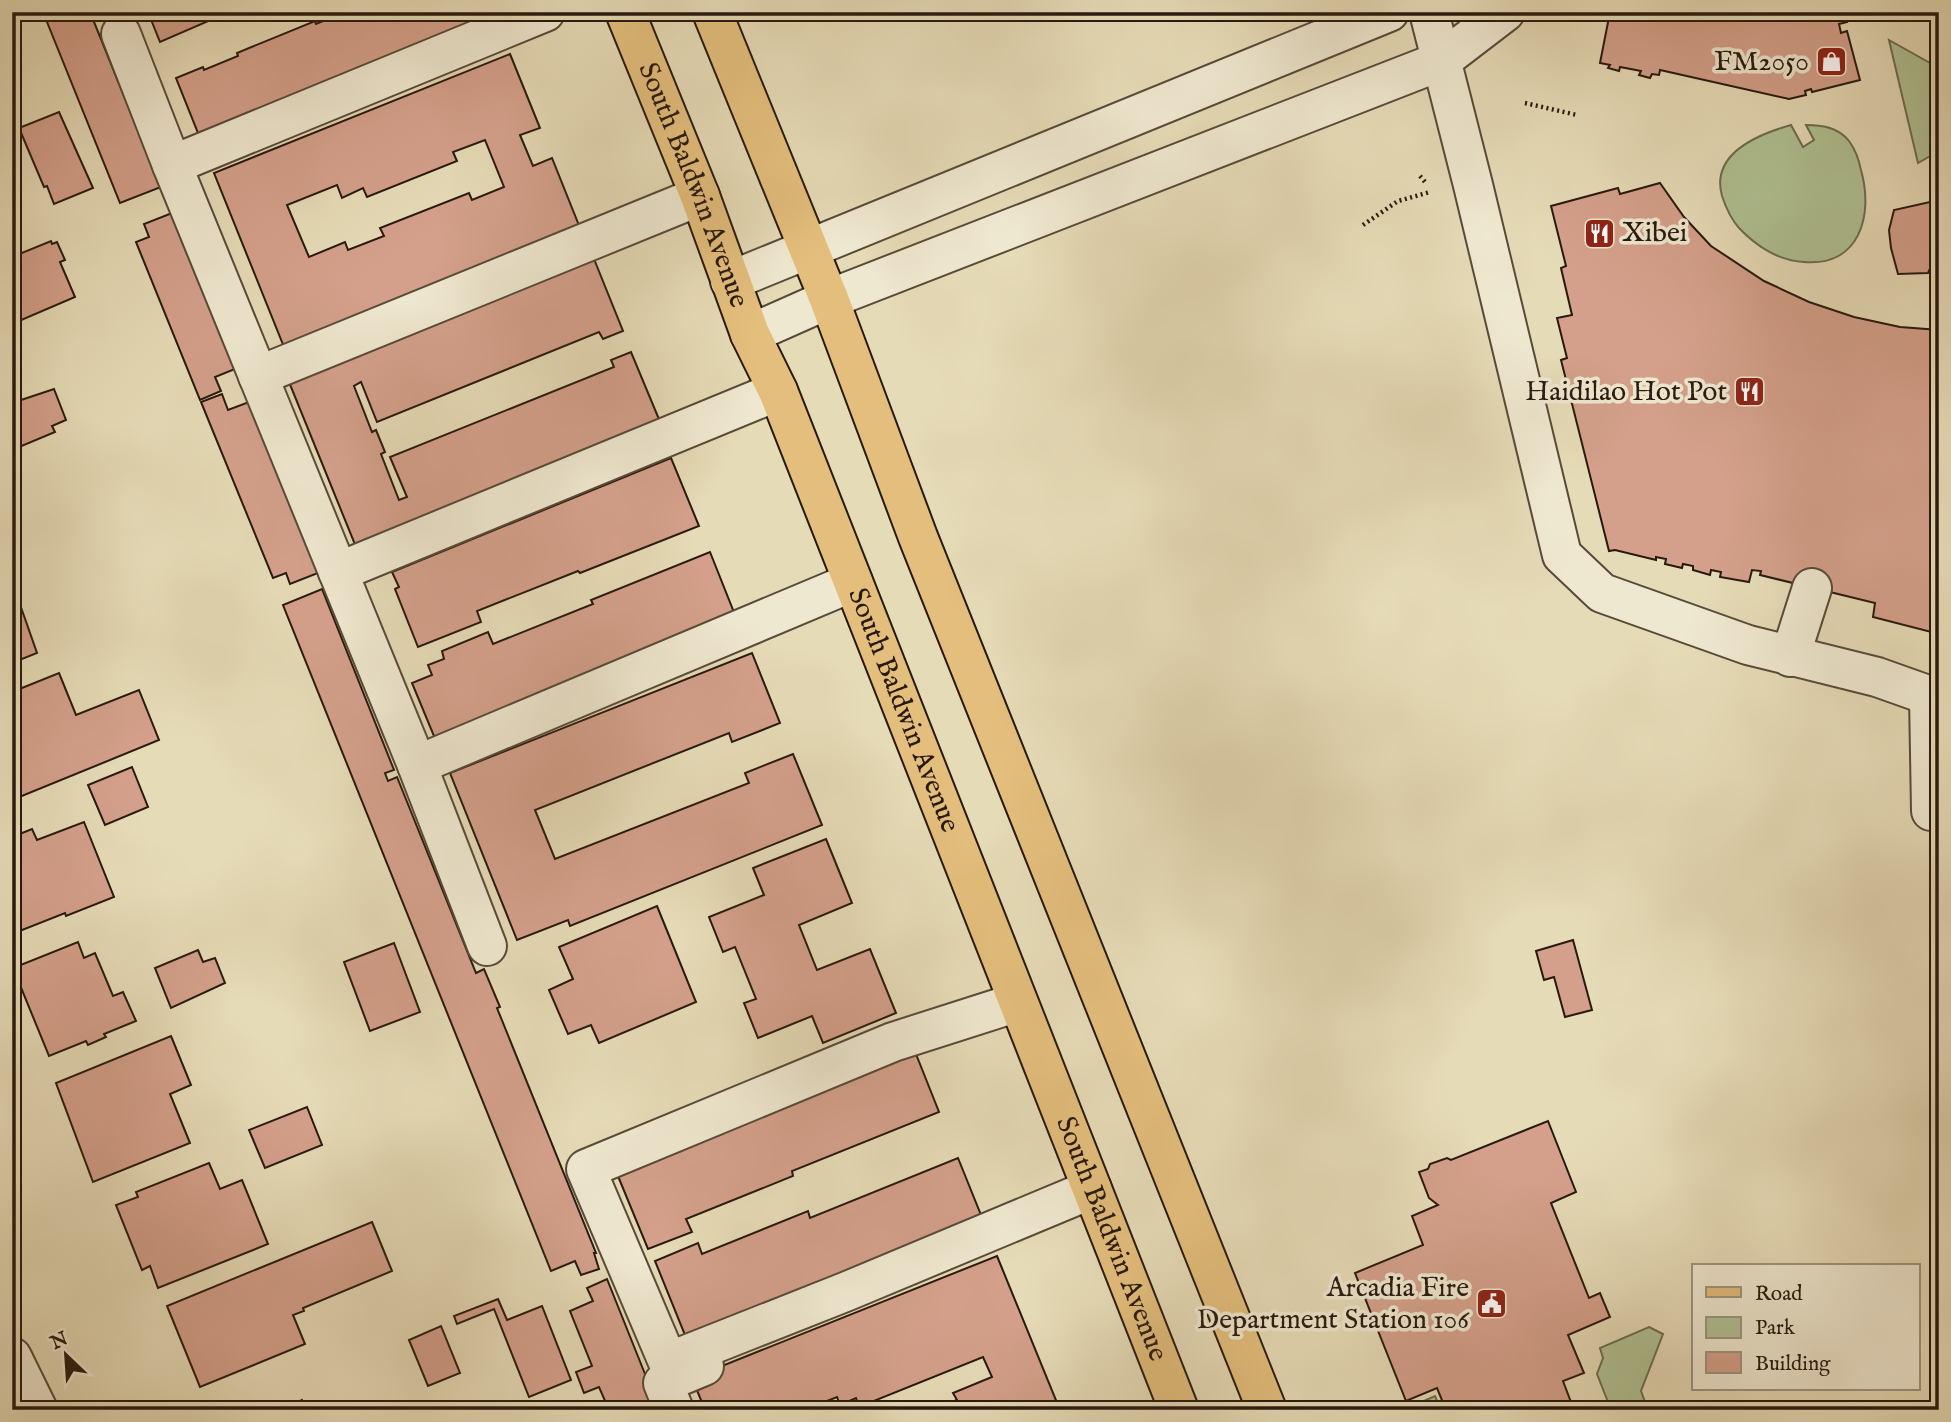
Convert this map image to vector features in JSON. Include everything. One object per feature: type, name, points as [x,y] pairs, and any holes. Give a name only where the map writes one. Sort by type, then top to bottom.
[{"type":"main road","name":"South Baldwin Avenue","points":[[625,12],[700,196],[750,334],[778,391],[1096,1198],[1169,1407]]},
{"type":"main road","points":[[712,12],[829,299],[913,525],[1267,1410]]},
{"type":"street","points":[[173,165],[545,12]]},
{"type":"street","points":[[730,281],[1389,12]]},
{"type":"street","points":[[1429,12],[1562,555],[1602,593],[1790,657],[1877,677],[1934,698],[1931,811]]},
{"type":"street","points":[[750,334],[829,299],[1441,61],[1505,12]]},
{"type":"street","points":[[121,34],[417,765],[487,946]]},
{"type":"street","points":[[258,376],[700,196]]},
{"type":"street","points":[[338,572],[778,391]]},
{"type":"street","points":[[417,765],[853,582]]},
{"type":"street","points":[[1790,657],[1812,587]]},
{"type":"street","points":[[1018,1002],[893,1042],[586,1169],[668,1363],[1096,1198]]},
{"type":"street","points":[[674,1410],[663,1382],[1096,1198]]},
{"type":"street","points":[[12,1357],[38,1410]]},
{"type":"path","points":[[1525,103],[1577,115]]},
{"type":"path","points":[[1363,225],[1398,201],[1432,191],[1420,176]]},
{"type":"green space","points":[[1889,40],[1939,68],[1939,151],[1918,163]]},
{"type":"green space","points":[[1791,125],[1803,147],[1814,140],[1806,125],[1823,126],[1845,136],[1856,155],[1865,187],[1863,221],[1858,235],[1850,247],[1838,256],[1823,261],[1786,259],[1760,246],[1736,225],[1722,196],[1720,181],[1723,168],[1730,157],[1752,140]]},
{"type":"green space","points":[[1649,1327],[1663,1334],[1641,1391],[1648,1410],[1609,1410],[1597,1374],[1603,1358],[1600,1348]]},
{"type":"green space","points":[[1435,1396],[1441,1410],[1403,1410]]},
{"type":"building","points":[[43,12],[90,12],[161,187],[120,203]]},
{"type":"building","points":[[148,12],[236,12],[223,17],[222,15],[160,42]]},
{"type":"building","points":[[345,12],[488,12],[492,22],[202,143],[176,78],[203,67],[204,70],[238,56],[237,53],[315,21],[316,24]]},
{"type":"building","points":[[1610,12],[1844,12],[1847,22],[1839,24],[1841,33],[1847,31],[1860,80],[1812,92],[1811,89],[1805,91],[1806,95],[1789,99],[1660,70],[1659,75],[1652,74],[1650,78],[1639,75],[1641,71],[1620,67],[1619,71],[1600,63]]},
{"type":"building","points":[[510,54],[540,128],[520,135],[533,166],[552,158],[582,233],[286,352],[214,173]],"holes":[[[485,140],[504,187],[472,200],[469,193],[380,228],[384,236],[348,250],[345,242],[309,257],[287,205],[337,185],[342,198],[363,188],[367,197],[457,161],[453,152]]]},
{"type":"building","points":[[59,112],[93,188],[54,204],[19,128]]},
{"type":"building","points":[[1660,183],[1684,217],[1711,246],[1764,281],[1809,302],[1854,317],[1900,327],[1939,330],[1939,634],[1873,617],[1875,603],[1760,575],[1761,571],[1752,570],[1749,582],[1720,577],[1721,572],[1711,570],[1710,575],[1693,570],[1693,566],[1683,564],[1682,568],[1665,564],[1666,559],[1656,557],[1656,560],[1615,550],[1609,551],[1561,360],[1567,358],[1557,318],[1572,315],[1561,268],[1566,266],[1551,206],[1618,188],[1620,194]]},
{"type":"building","points":[[1939,200],[1939,263],[1935,258],[1928,273],[1898,274],[1889,230],[1894,210]]},
{"type":"building","points":[[172,213],[235,369],[215,377],[221,391],[200,400],[136,242],[149,237],[144,224]]},
{"type":"building","points":[[51,241],[52,244],[57,242],[65,260],[60,262],[75,297],[12,324],[12,257]]},
{"type":"building","points":[[594,259],[623,331],[603,339],[599,332],[377,422],[361,382],[354,386],[372,432],[376,430],[385,452],[381,454],[399,500],[407,497],[390,457],[614,367],[611,360],[631,352],[661,424],[356,547],[289,382]]},
{"type":"building","points":[[54,389],[66,420],[52,426],[55,432],[12,450],[12,403]]},
{"type":"building","points":[[222,394],[228,410],[249,402],[318,573],[290,584],[286,573],[273,578],[201,402]]},
{"type":"building","points":[[671,458],[699,526],[477,611],[481,622],[418,647],[395,589],[399,587],[392,572]]},
{"type":"building","points":[[710,552],[737,620],[436,741],[412,683],[432,675],[428,665],[444,659],[442,651],[488,632],[493,644],[593,604],[591,600]]},
{"type":"building","points":[[12,566],[21,590],[16,593],[37,653],[12,663]]},
{"type":"building","points":[[322,589],[394,770],[385,773],[388,781],[397,777],[476,973],[484,969],[500,1007],[497,1008],[596,1253],[599,1269],[581,1275],[575,1261],[551,1271],[283,605]]},
{"type":"building","points":[[752,653],[780,723],[732,742],[729,733],[535,810],[555,859],[749,783],[745,773],[793,754],[822,825],[570,926],[568,920],[517,940],[450,773]]},
{"type":"building","points":[[59,673],[76,715],[139,690],[159,740],[12,800],[12,692]]},
{"type":"building","points":[[132,767],[148,807],[105,825],[88,785]]},
{"type":"building","points":[[84,822],[114,897],[12,934],[12,837],[32,829],[37,840]]},
{"type":"building","points":[[826,839],[852,903],[799,925],[817,970],[870,949],[896,1013],[823,1043],[812,1016],[758,1038],[744,1003],[756,999],[735,947],[723,952],[709,917],[764,895],[753,868]]},
{"type":"building","points":[[657,906],[696,1002],[599,1043],[591,1025],[568,1034],[549,990],[573,979],[559,947]]},
{"type":"building","points":[[1573,940],[1592,1010],[1565,1017],[1554,977],[1544,980],[1536,951]]},
{"type":"building","points":[[78,942],[84,958],[95,953],[113,996],[123,992],[136,1021],[104,1034],[106,1037],[88,1045],[86,1041],[49,1056],[13,968]]},
{"type":"building","points":[[394,943],[420,1012],[370,1031],[344,962]]},
{"type":"building","points":[[198,950],[203,962],[215,958],[225,983],[171,1008],[155,968]]},
{"type":"building","points":[[171,1036],[191,1085],[170,1094],[190,1143],[93,1182],[56,1083]]},
{"type":"building","points":[[912,1044],[939,1112],[792,1171],[793,1176],[686,1219],[692,1232],[648,1249],[613,1164]]},
{"type":"building","points":[[307,1107],[322,1145],[265,1168],[249,1130]]},
{"type":"building","points":[[1548,1121],[1576,1192],[1551,1203],[1589,1298],[1600,1293],[1610,1317],[1568,1335],[1584,1373],[1563,1381],[1574,1410],[1475,1410],[1473,1405],[1461,1410],[1446,1410],[1437,1388],[1406,1401],[1355,1273],[1423,1245],[1412,1216],[1438,1205],[1429,1198],[1419,1172],[1428,1169],[1430,1164],[1447,1158],[1451,1160]]},
{"type":"building","points":[[958,1158],[985,1225],[689,1345],[655,1261],[698,1243],[702,1254],[808,1211],[810,1218]]},
{"type":"building","points":[[209,1163],[220,1189],[242,1180],[268,1244],[158,1288],[150,1266],[142,1270],[116,1205],[138,1197],[136,1192]]},
{"type":"building","points":[[372,1222],[392,1271],[303,1308],[304,1311],[293,1315],[305,1344],[200,1387],[167,1306]]},
{"type":"building","points":[[997,1256],[1060,1410],[931,1410],[957,1400],[953,1393],[992,1377],[983,1357],[859,1407],[856,1398],[840,1405],[837,1397],[804,1410],[705,1410],[692,1378]]},
{"type":"building","points":[[607,1279],[657,1410],[609,1410],[599,1387],[584,1393],[576,1372],[592,1366],[570,1311],[593,1301],[587,1288]]},
{"type":"building","points":[[498,1299],[507,1320],[542,1306],[571,1380],[529,1397],[494,1309],[457,1324],[454,1316]]},
{"type":"building","points":[[441,1326],[460,1373],[428,1386],[409,1340]]},
{"type":"building","points":[[302,1400],[306,1410],[277,1410]]},
{"type":"place","name":"FM2050","points":[[1832,62]]},
{"type":"place","name":"Xibei","points":[[1599,233]]},
{"type":"place","name":"Haidilao Hot Pot","points":[[1750,392]]},
{"type":"place","name":"Arcadia Fire Department Station 106","points":[[1492,1304]]}]
